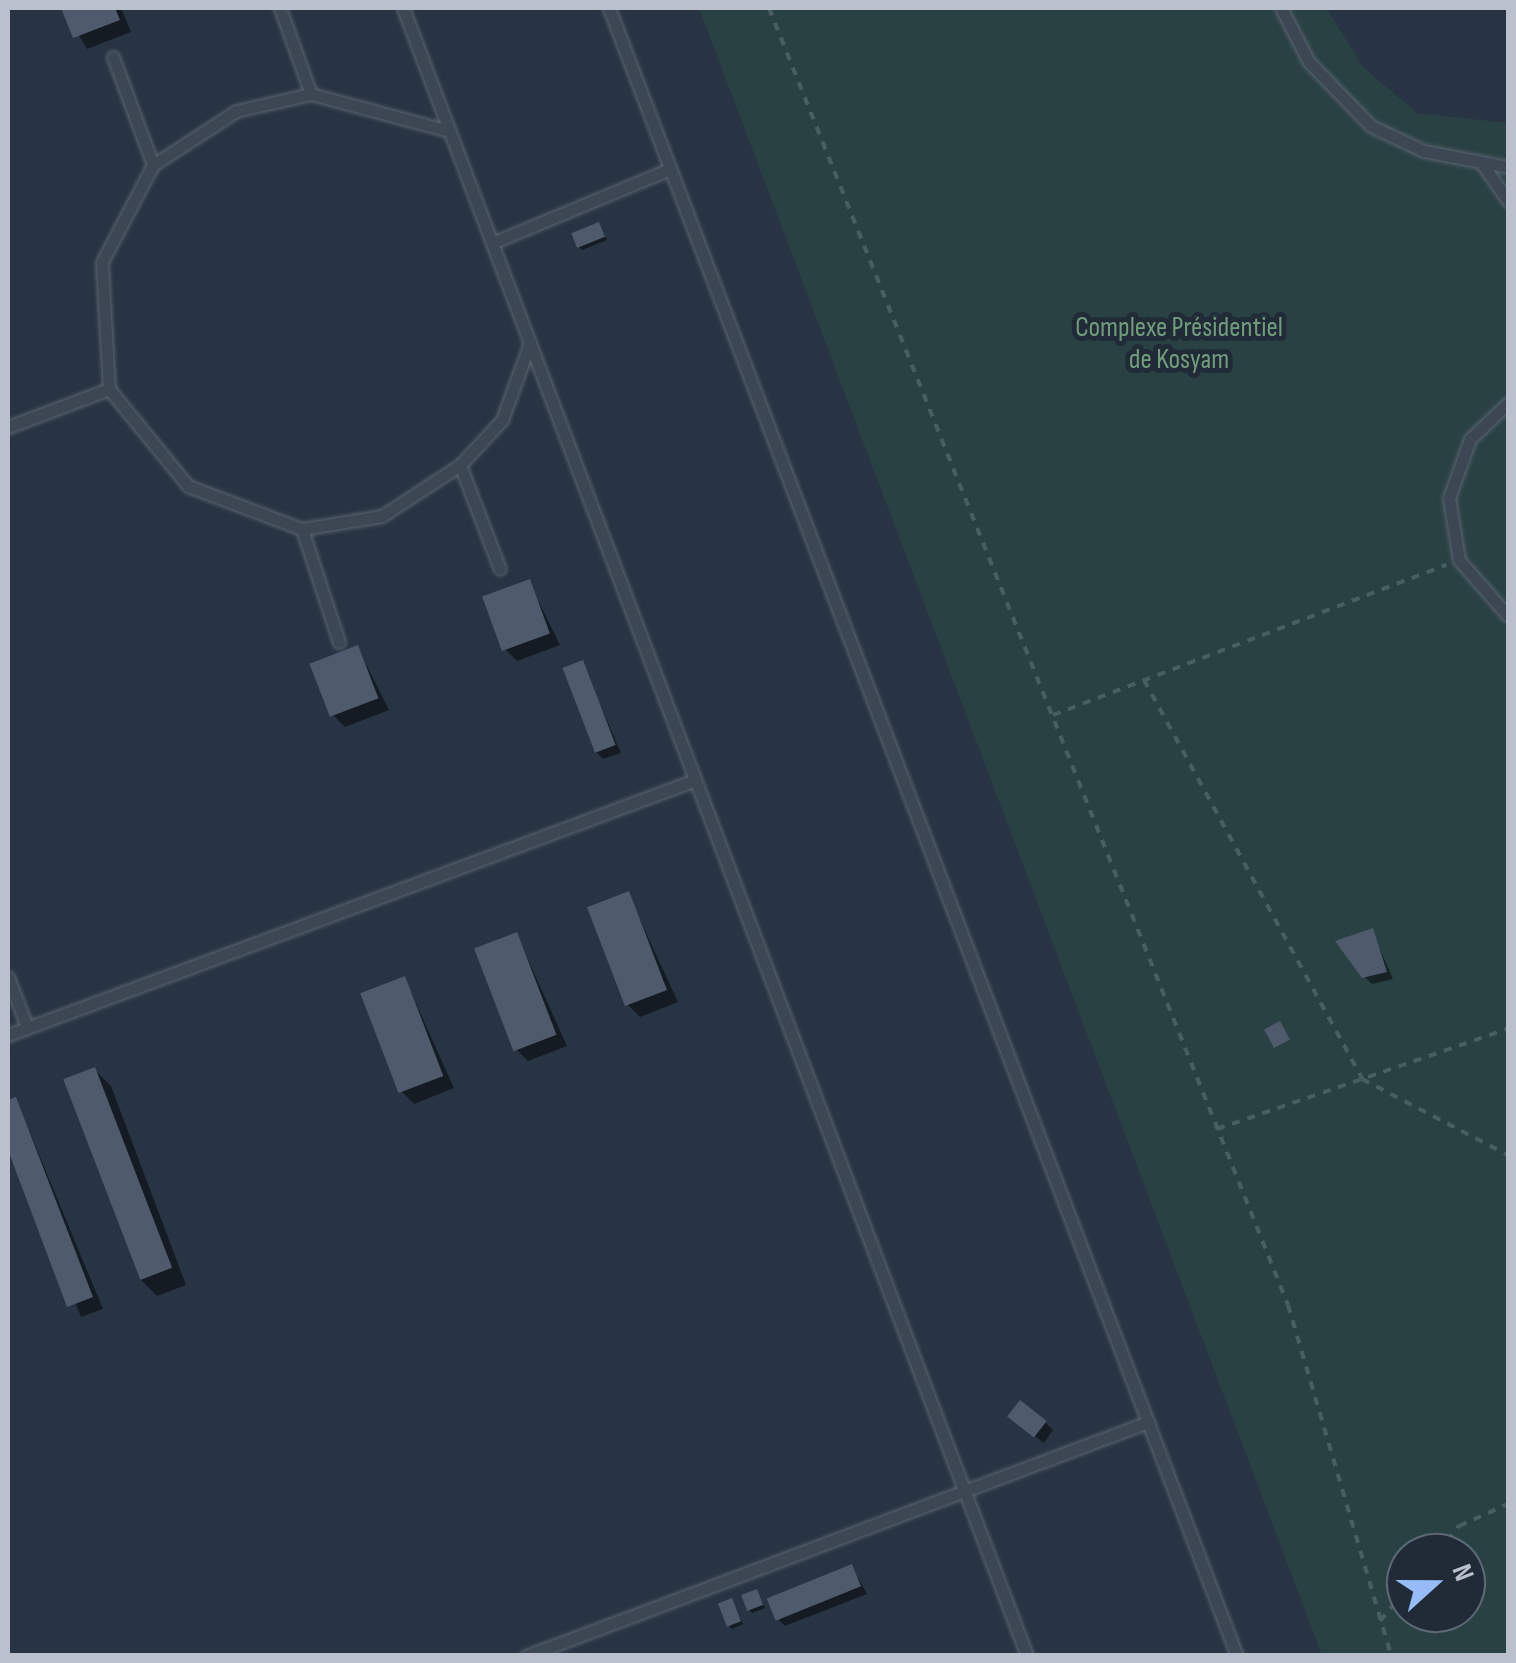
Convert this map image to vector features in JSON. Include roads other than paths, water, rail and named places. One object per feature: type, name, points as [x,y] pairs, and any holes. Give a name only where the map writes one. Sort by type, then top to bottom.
[{"type":"lane","points":[[280,8],[310,94]]},
{"type":"lane","points":[[403,8],[1027,1656]]},
{"type":"lane","points":[[609,8],[1237,1656]]},
{"type":"lane","points":[[1282,8],[1309,62],[1370,126],[1483,166],[1508,167]]},
{"type":"lane","points":[[113,57],[152,165]]},
{"type":"lane","points":[[450,130],[310,94],[236,111],[152,165],[102,262],[108,389],[188,486],[302,529],[382,516],[460,465],[502,420],[530,344]]},
{"type":"lane","points":[[1483,166],[1508,201]]},
{"type":"lane","points":[[492,243],[670,169]]},
{"type":"lane","points":[[8,427],[108,389]]},
{"type":"lane","points":[[1508,403],[1456,467],[1450,530],[1459,560],[1508,616]]},
{"type":"lane","points":[[460,465],[500,569]]},
{"type":"lane","points":[[302,529],[340,642]]},
{"type":"lane","points":[[8,1035],[696,780]]},
{"type":"lane","points":[[8,976],[27,1028]]},
{"type":"lane","points":[[526,1656],[1148,1422]]},
{"type":"park label","name":"Complexe Présidentiel de Kosyam","points":[[1179,344]]}]
